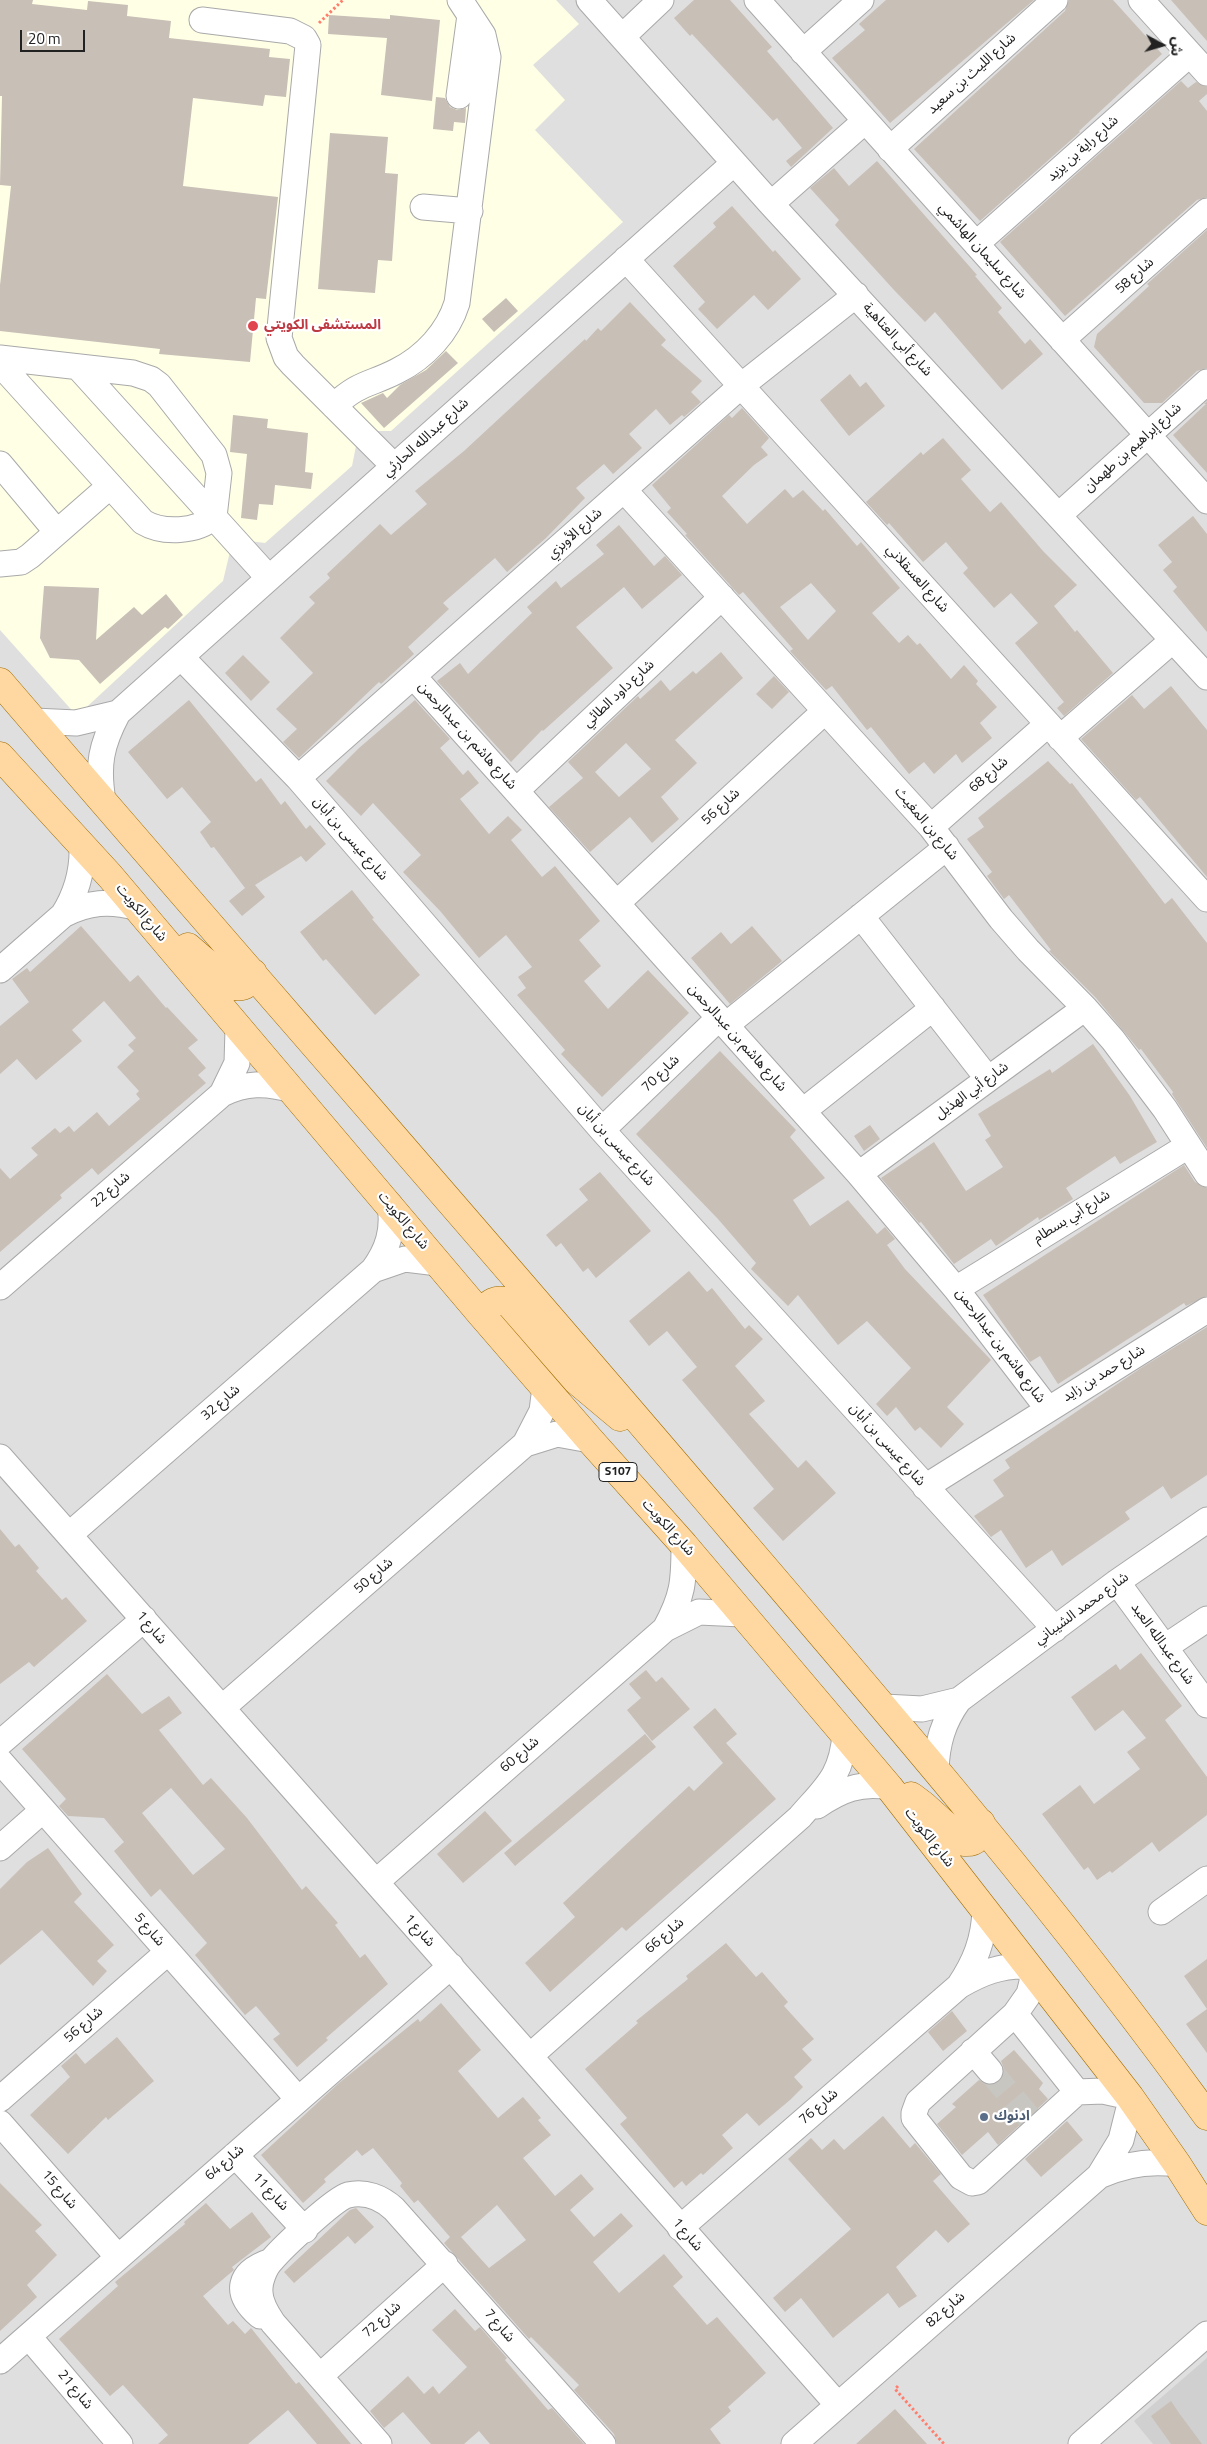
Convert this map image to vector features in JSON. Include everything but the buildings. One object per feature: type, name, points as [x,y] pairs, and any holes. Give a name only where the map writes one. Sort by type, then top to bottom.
[{"type":"main road","points":[[0,682],[655,1439],[884,1707],[981,1823],[1148,2037],[1207,2116]]},
{"type":"main road","name":"شارع الكويت","points":[[0,756],[137,908],[480,1313],[684,1546],[889,1787],[1130,2098],[1177,2164],[1207,2211]]},
{"type":"main road","points":[[137,908],[168,930],[233,986],[248,984],[253,974]]},
{"type":"main road","points":[[480,1313],[494,1300],[510,1303],[577,1381],[595,1398],[634,1427],[655,1439]]},
{"type":"main road","points":[[889,1787],[923,1804],[964,1842],[975,1840],[979,1836],[981,1823]]},
{"type":"street","name":"شارع أبي العتاهية","points":[[589,0],[771,204],[1207,676]]},
{"type":"street","points":[[622,36],[661,0]]},
{"type":"street","name":"شارع سليمان الهاشمي","points":[[757,0],[1207,501]]},
{"type":"street","points":[[803,52],[862,0]]},
{"type":"street","name":"شارع الليث بن سعيد","points":[[890,148],[1055,0]]},
{"type":"street","points":[[1141,0],[1207,73]]},
{"type":"street","points":[[334,406],[359,385],[409,364],[440,336],[448,326],[457,303],[488,57],[483,35],[465,7]]},
{"type":"street","points":[[459,96],[465,7]]},
{"type":"street","points":[[202,20],[290,31],[304,38],[308,45],[279,338],[286,357],[394,466]]},
{"type":"street","name":"شارع راية بن يزيد","points":[[976,244],[1190,54]]},
{"type":"street","points":[[771,204],[865,121]]},
{"type":"street","name":"شارع عبدالله الحارثي","points":[[103,801],[99,778],[100,755],[107,733],[118,713],[734,163]]},
{"type":"street","points":[[424,207],[470,211]]},
{"type":"street","name":"شارع 58","points":[[1062,340],[1207,212]]},
{"type":"street","name":"شارع العسقلاني","points":[[626,259],[1207,899]]},
{"type":"street","name":"شارع الأوبزي","points":[[298,778],[741,386],[856,295]]},
{"type":"street","points":[[0,358],[142,375],[159,385],[214,455],[219,473],[214,517],[201,526],[159,529],[143,522],[0,364]]},
{"type":"street","points":[[78,367],[269,578]]},
{"type":"street","name":"شارع إبراهيم بن طهمان","points":[[1059,515],[1207,382]]},
{"type":"street","points":[[0,464],[57,532]]},
{"type":"street","points":[[0,564],[21,562],[110,486]]},
{"type":"street","name":"شارع بن المغيث","points":[[624,490],[931,827],[1001,920],[1085,1008],[1140,1074],[1207,1174]]},
{"type":"street","name":"شارع داود الطائي","points":[[516,791],[722,598]]},
{"type":"street","name":"شارع 68","points":[[931,827],[1173,640]]},
{"type":"street","name":"شارع عيسى بن أبان","points":[[181,657],[298,778],[602,1130],[1054,1629]]},
{"type":"street","name":"شارع هاشم بن عبدالرحمن","points":[[414,677],[859,1174],[956,1289],[1048,1410]]},
{"type":"street","name":"شارع 56","points":[[617,904],[825,711]]},
{"type":"street","name":"شارع عبدالله الحارثي","points":[[34,721],[76,723],[118,713]]},
{"type":"street","points":[[63,915],[75,894],[79,882],[82,845]]},
{"type":"street","name":"شارع 70","points":[[602,1130],[722,1022],[861,916],[947,847]]},
{"type":"street","points":[[0,970],[63,915],[86,905],[99,902],[125,904],[137,908]]},
{"type":"street","points":[[861,916],[988,1079]]},
{"type":"street","points":[[803,1112],[933,1008]]},
{"type":"street","name":"شارع أبي الهذيل","points":[[859,1174],[1085,1008]]},
{"type":"street","name":"شارع 22","points":[[222,1094],[237,1063],[238,1029]]},
{"type":"street","name":"شارع 22","points":[[0,1287],[222,1094],[238,1087],[256,1084],[292,1090]]},
{"type":"street","name":"شارع أبي بسطام","points":[[956,1289],[1188,1146]]},
{"type":"street","name":"شارع 32","points":[[69,1535],[373,1270],[383,1256],[389,1239],[392,1216],[390,1205]]},
{"type":"street","name":"شارع 32","points":[[373,1270],[405,1259],[438,1263]]},
{"type":"street","name":"شارع حمد بن زايد","points":[[925,1487],[1207,1310]]},
{"type":"street","name":"شارع 50","points":[[222,1708],[525,1444],[540,1417],[545,1387]]},
{"type":"street","name":"شارع 50","points":[[525,1444],[557,1434],[590,1440]]},
{"type":"street","name":"شارع 1","points":[[0,1457],[838,2405]]},
{"type":"street","name":"شارع محمد الشيباني","points":[[936,1770],[937,1751],[941,1733],[948,1715],[959,1700],[1117,1582],[1207,1520]]},
{"type":"street","name":"شارع 60","points":[[665,1629],[677,1607],[683,1588],[684,1546]]},
{"type":"street","name":"شارع عبدالله العبد","points":[[1117,1582],[1207,1705]]},
{"type":"street","name":"شارع 60","points":[[376,1882],[665,1629],[699,1612],[742,1614]]},
{"type":"street","points":[[0,1743],[144,1619]]},
{"type":"street","points":[[1165,1647],[1207,1619]]},
{"type":"street","name":"شارع محمد الشيباني","points":[[884,1707],[922,1709],[959,1700]]},
{"type":"street","name":"شارع 66","points":[[530,2056],[800,1817],[836,1773],[842,1756],[845,1734]]},
{"type":"street","name":"شارع 5","points":[[0,1761],[298,2099]]},
{"type":"street","name":"شارع 66","points":[[800,1817],[848,1788],[862,1785],[889,1787]]},
{"type":"street","points":[[0,1848],[43,1810]]},
{"type":"street","points":[[1161,1912],[1207,1879]]},
{"type":"street","name":"شارع 76","points":[[680,2228],[958,1986],[970,1969],[980,1946],[985,1910]]},
{"type":"street","name":"شارع 56","points":[[0,2099],[168,1952]]},
{"type":"street","name":"شارع 64","points":[[0,2361],[451,1966]]},
{"type":"street","name":"شارع 76","points":[[958,1986],[988,1971],[1007,1966],[1030,1969]]},
{"type":"street","points":[[1030,1969],[1032,1982],[1029,1994],[1015,2014],[918,2102],[914,2113],[917,2124],[961,2177],[972,2183],[983,2179],[1037,2127],[1078,2092],[1103,2091],[1130,2098]]},
{"type":"street","points":[[1015,2014],[1078,2092]]},
{"type":"street","points":[[973,2051],[990,2071]]},
{"type":"street","name":"شارع 82","points":[[1099,2176],[1121,2140],[1130,2098]]},
{"type":"street","name":"شارع 15","points":[[0,2122],[118,2257]]},
{"type":"street","name":"شارع 11","points":[[235,2154],[304,2230]]},
{"type":"street","name":"شارع 82","points":[[794,2444],[1099,2176],[1113,2169],[1137,2163],[1161,2162],[1177,2164]]},
{"type":"street","name":"شارع 7","points":[[379,2444],[272,2324],[250,2307],[245,2301],[242,2288],[243,2280],[252,2270],[271,2261],[338,2199],[342,2191],[355,2178],[370,2177],[382,2185],[390,2196],[394,2208],[603,2444]]},
{"type":"street","name":"شارع 72","points":[[320,2376],[445,2264]]},
{"type":"street","points":[[1081,2444],[1207,2334]]},
{"type":"street","name":"شارع 21","points":[[29,2337],[120,2444]]},
{"type":"path","points":[[304,38],[343,0]]},
{"type":"path","points":[[883,2366],[898,2385],[895,2389],[944,2444]]},
{"type":"shaded area","points":[[0,0],[1207,0],[1207,2444],[0,2444]]},
{"type":"shaded area","name":"المستشفى الكويتي","points":[[0,0],[556,0],[579,24],[533,65],[565,100],[535,130],[623,222],[391,431],[359,431],[352,466],[265,543],[233,539],[223,581],[77,716],[0,630]]},
{"type":"shaded area","points":[[1207,2358],[1207,2444],[1153,2444],[1134,2421]]},
{"type":"tunnel","points":[[990,2071],[1036,2126]]},
{"type":"place","name":"المستشفى الكويتي","points":[[253,326]]},
{"type":"place","name":"ادنوك","points":[[984,2117]]}]
